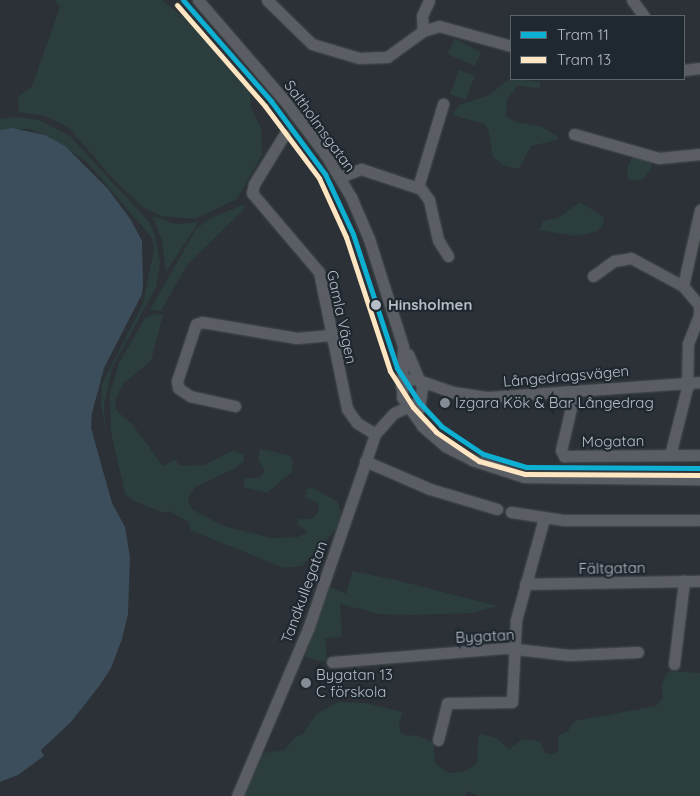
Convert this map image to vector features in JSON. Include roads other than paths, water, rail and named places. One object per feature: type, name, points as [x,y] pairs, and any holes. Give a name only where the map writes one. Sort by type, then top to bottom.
[{"type":"street","name":"Saltholmsgatan","points":[[198,0],[283,98],[340,178],[370,239],[403,346],[418,381],[425,420],[450,447]]},
{"type":"street","points":[[267,0],[306,38],[323,50],[373,60],[392,55],[424,31],[445,26],[510,46]]},
{"type":"street","points":[[424,31],[422,16],[429,0]]},
{"type":"street","points":[[632,0],[643,15]]},
{"type":"street","points":[[685,70],[700,68]]},
{"type":"street","points":[[418,187],[443,104]]},
{"type":"street","points":[[574,134],[658,158],[700,154]]},
{"type":"street","name":"Gamla Vägen","points":[[284,135],[254,184],[252,193],[319,272],[347,408],[357,423],[375,434]]},
{"type":"street","points":[[340,178],[361,169],[418,187],[429,200],[438,240],[448,256]]},
{"type":"street","points":[[683,286],[700,210]]},
{"type":"street","points":[[592,276],[614,261],[626,257],[683,286],[700,308],[688,343],[686,382],[670,455]]},
{"type":"street","points":[[235,406],[190,396],[178,388],[177,381],[196,324],[202,322],[296,338],[331,336]]},
{"type":"street","name":"Saltholmsgatan","points":[[403,346],[401,386],[407,407]]},
{"type":"street","points":[[401,386],[407,380],[418,381]]},
{"type":"street","name":"Långedragsvägen","points":[[418,381],[435,387],[487,397],[700,382]]},
{"type":"street","points":[[420,399],[435,387]]},
{"type":"street","name":"Mogatan","points":[[574,391],[561,450],[564,456],[700,455]]},
{"type":"street","name":"Tandkullegatan","points":[[237,796],[308,630],[375,434],[389,417],[420,399]]},
{"type":"street","points":[[407,407],[436,439],[494,469],[537,479],[700,479]]},
{"type":"street","points":[[365,461],[430,489],[497,509]]},
{"type":"street","points":[[511,512],[544,518],[700,520]]},
{"type":"street","points":[[438,740],[443,709],[447,704],[512,702],[516,620],[544,518]]},
{"type":"street","points":[[674,664],[684,581]]},
{"type":"street","name":"Fältgatan","points":[[526,584],[700,581]]},
{"type":"street","name":"Bygatan","points":[[332,662],[516,648],[569,655],[638,652]]},
{"type":"water","points":[[12,128],[45,135],[65,146],[108,189],[131,220],[142,241],[143,284],[142,294],[104,368],[92,413],[91,428],[112,503],[125,527],[130,557],[128,614],[122,639],[111,668],[100,685],[71,722],[41,750],[44,756],[18,775],[0,782],[0,130]]},
{"type":"tram line","name":"11","points":[[183,0],[271,101],[325,174],[353,234],[397,368],[419,402],[441,426],[483,454],[526,467],[700,468]]},
{"type":"tram line","name":"13","points":[[177,5],[265,106],[319,178],[346,237],[390,371],[413,407],[436,432],[479,461],[525,474],[700,475]]},
{"type":"place","name":"Hinsholmen","points":[[376,305]]},
{"type":"place","name":"Izgara Kök & Bar Långedrag","points":[[445,403]]},
{"type":"place","name":"Bygatan 13 C förskola","points":[[306,683]]}]
